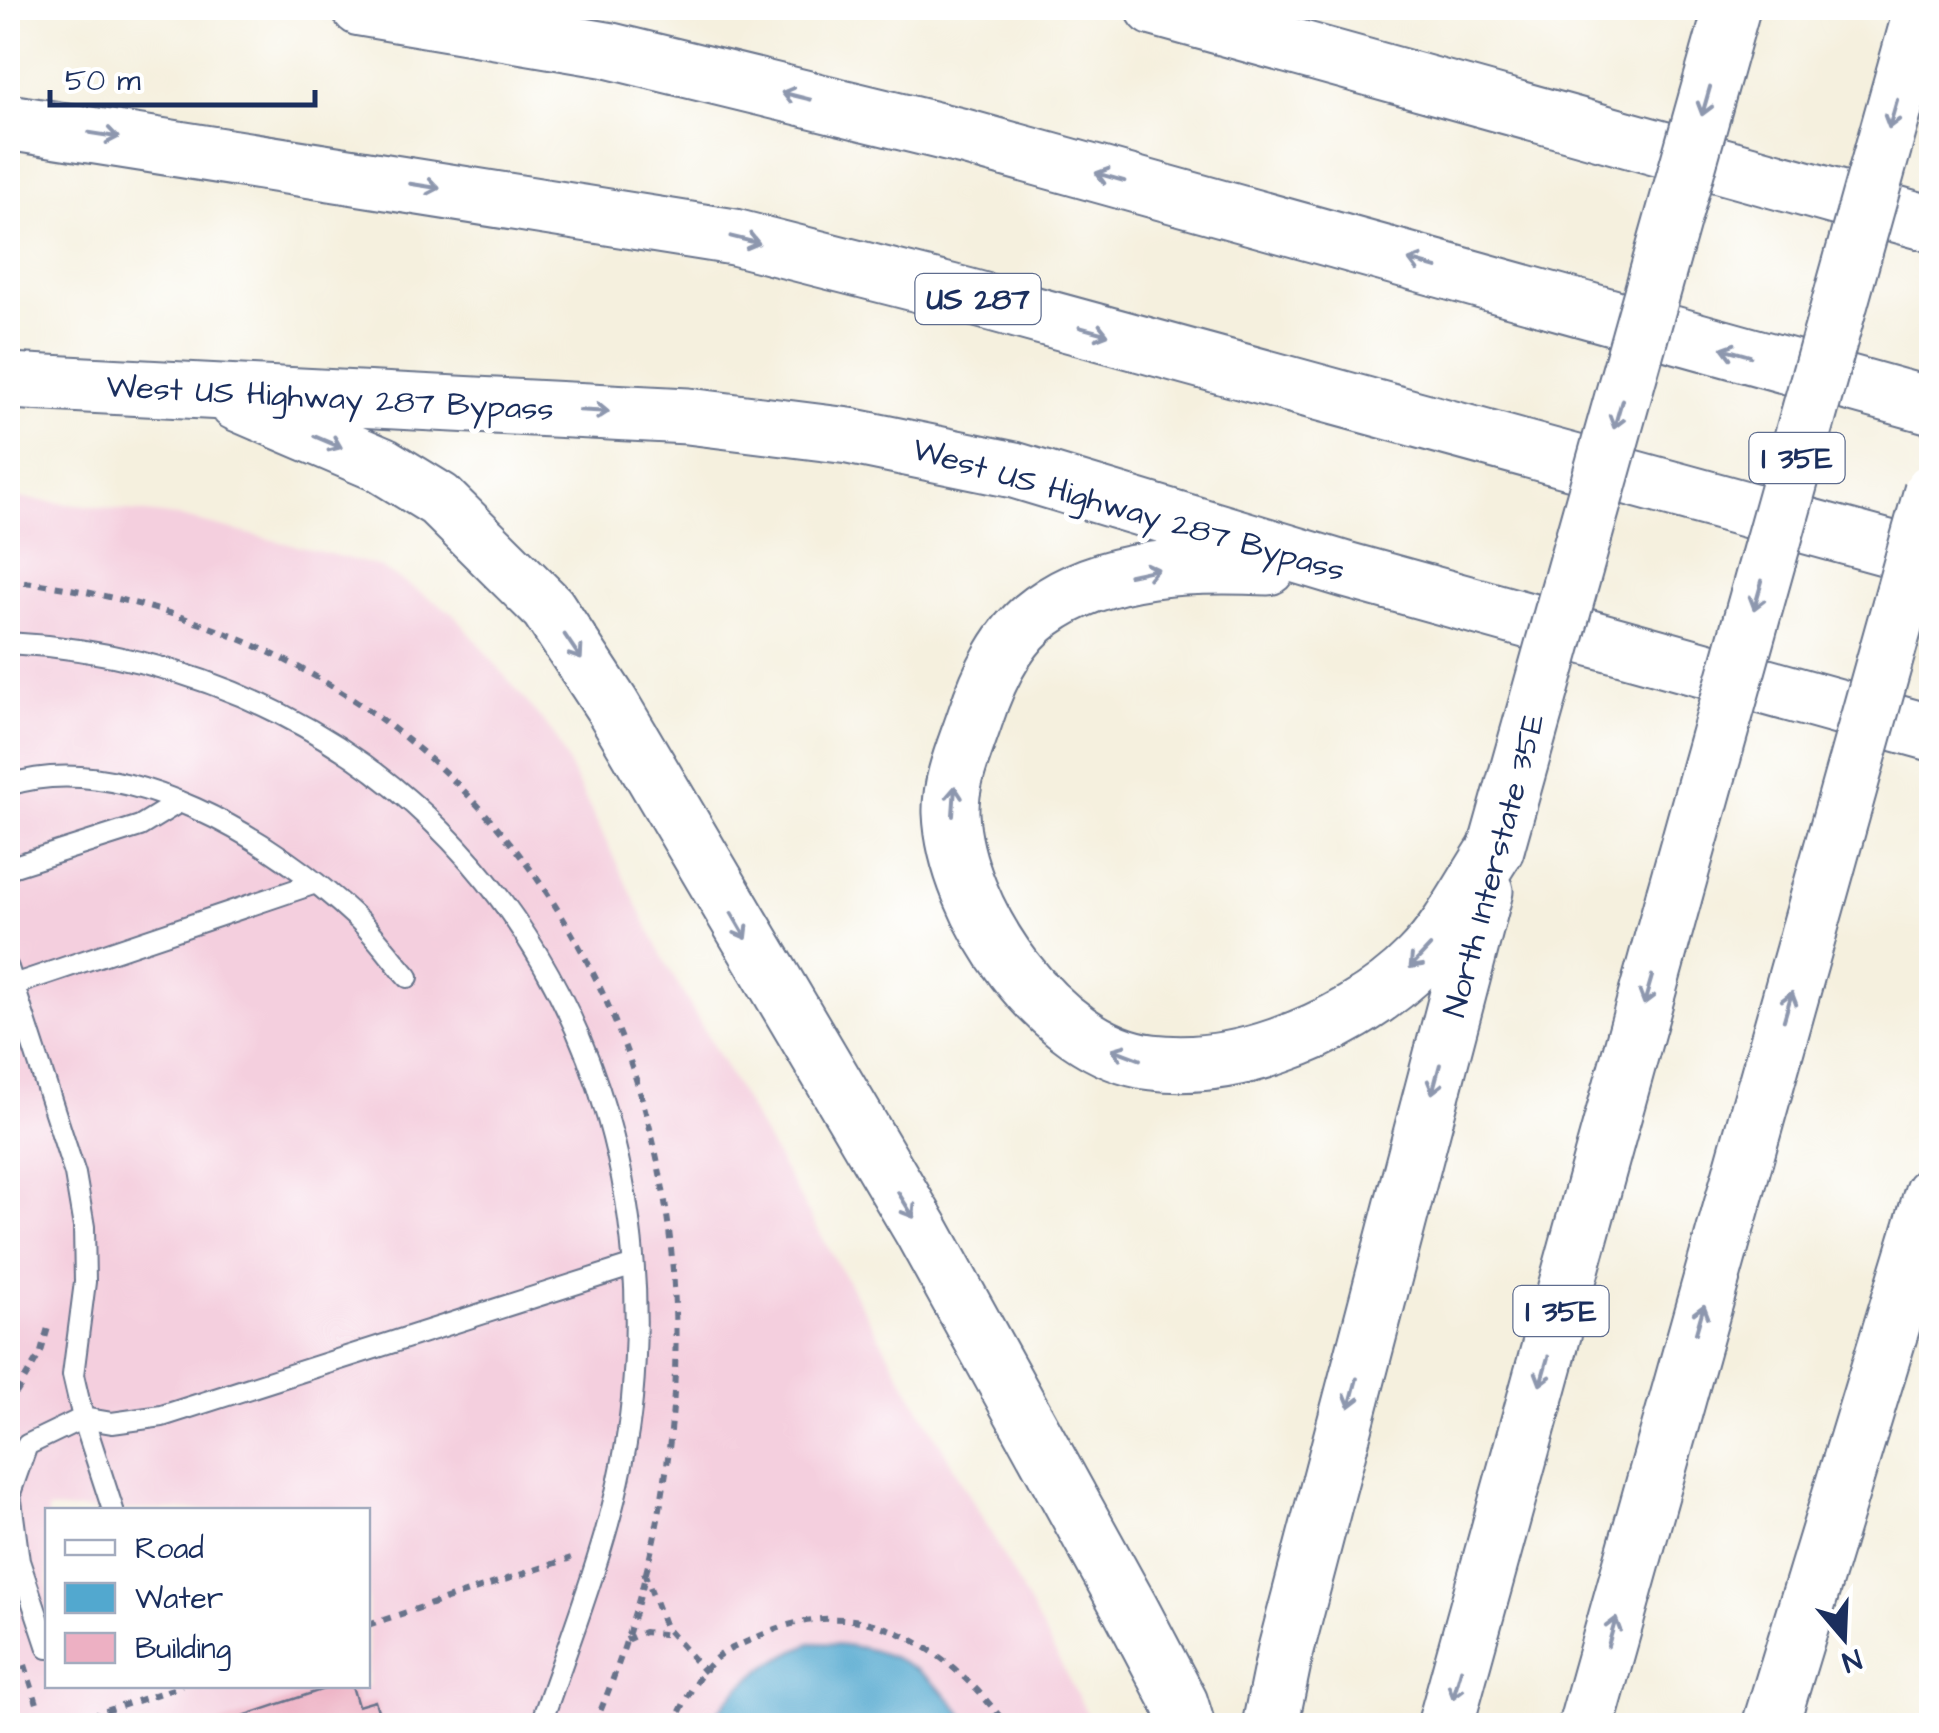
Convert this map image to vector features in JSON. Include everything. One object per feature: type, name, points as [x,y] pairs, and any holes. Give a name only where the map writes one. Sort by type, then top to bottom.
[{"type":"main road","points":[[360,8],[607,50],[964,136],[1932,406]]},
{"type":"main road","points":[[1154,8],[1932,224]]},
{"type":"main road","points":[[1304,8],[1344,58]]},
{"type":"main road","name":"North Interstate 35E","points":[[1270,1726],[1285,1653],[1496,849],[1732,8]]},
{"type":"main road","name":"I 35E","points":[[1445,1726],[1921,14]]},
{"type":"main road","name":"US 287","points":[[8,122],[734,237],[985,301],[1932,560]]},
{"type":"main road","name":"West US Highway 287 Bypass","points":[[8,381],[688,416],[849,436],[1014,470],[1346,570],[1932,733]]},
{"type":"main road","points":[[207,390],[382,465],[440,500],[548,608],[611,704],[921,1229],[1131,1610],[1180,1703],[1187,1726]]},
{"type":"main road","points":[[1586,1726],[1932,491]]},
{"type":"main road","points":[[1346,570],[1193,564],[1144,571],[1065,598],[1025,625],[1006,648],[983,692],[955,778],[951,812],[964,865],[1001,954],[1036,996],[1087,1036],[1126,1055],[1150,1062],[1244,1058],[1310,1035],[1363,1005],[1419,961],[1496,849]]},
{"type":"main road","points":[[1770,1726],[1932,1194]]},
{"type":"lane","points":[[8,643],[54,645],[149,662],[243,696],[334,742],[406,796],[474,863],[536,947],[578,1028],[606,1111],[627,1205],[632,1266],[632,1399],[611,1524],[540,1726]]},
{"type":"lane","points":[[8,785],[40,774],[88,774],[230,826],[316,883],[361,921],[408,978]]},
{"type":"lane","points":[[8,868],[140,826],[176,804]]},
{"type":"lane","points":[[112,1508],[72,1375],[85,1282],[84,1226],[75,1174],[10,976],[316,883]]},
{"type":"lane","points":[[45,1639],[19,1560],[10,1493],[28,1445],[83,1418],[112,1423],[162,1416],[632,1266]]},
{"type":"path","points":[[8,580],[120,598],[181,617],[304,670],[364,706],[472,795],[524,860],[599,983],[626,1042],[666,1194],[677,1278],[673,1418],[653,1530],[625,1641],[594,1726]]},
{"type":"path","points":[[8,1407],[41,1352],[52,1313]]},
{"type":"path","points":[[637,1536],[653,1530]]},
{"type":"path","points":[[370,1623],[577,1556]]},
{"type":"path","points":[[644,1570],[655,1608],[672,1635],[706,1672]]},
{"type":"path","points":[[672,1726],[714,1660],[777,1628],[824,1618],[862,1620],[907,1633],[943,1655],[978,1686],[1007,1726]]},
{"type":"path","points":[[625,1641],[644,1632],[672,1635]]},
{"type":"path","points":[[60,1726],[176,1688]]},
{"type":"shaded area","points":[[8,497],[180,517],[378,566],[453,613],[554,735],[663,958],[995,1540],[1093,1725],[8,1726]]},
{"type":"water","points":[[811,1643],[860,1648],[902,1662],[938,1687],[971,1725],[708,1725],[753,1676]]},
{"type":"building","points":[[327,1688],[353,1688],[358,1706],[375,1701],[383,1726],[213,1726]]}]
